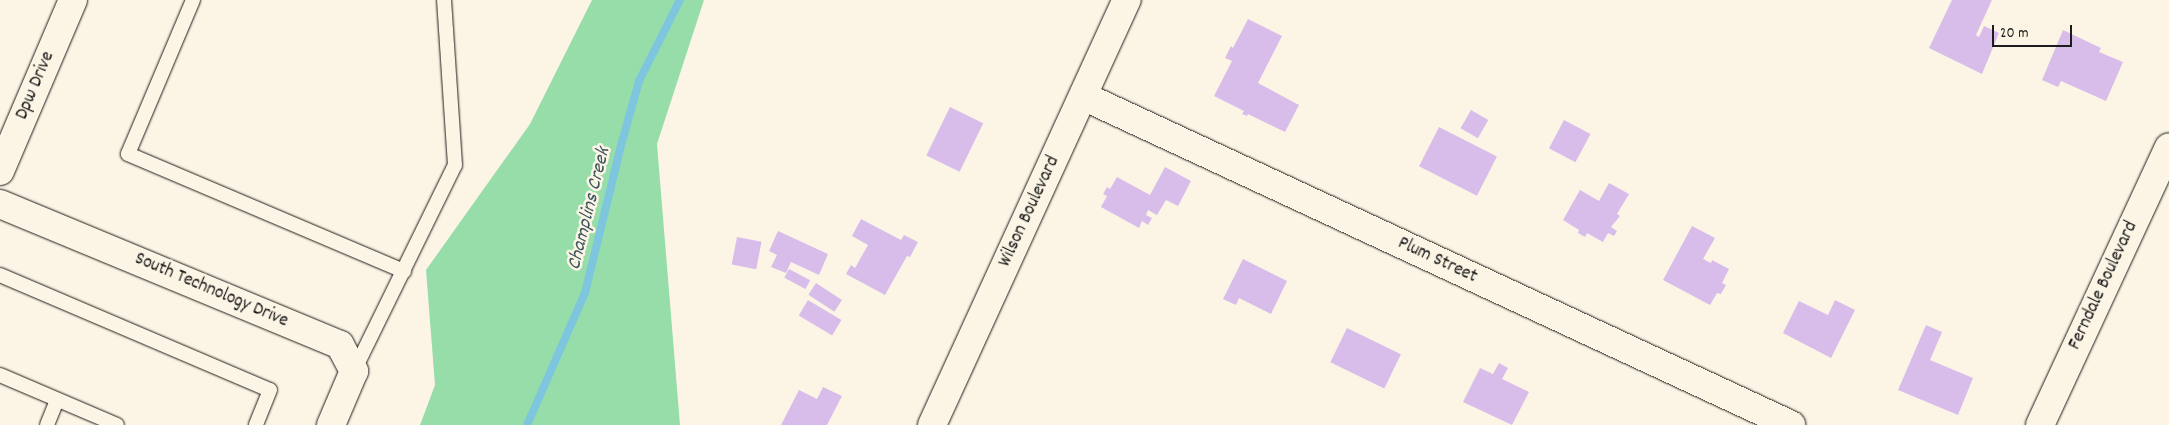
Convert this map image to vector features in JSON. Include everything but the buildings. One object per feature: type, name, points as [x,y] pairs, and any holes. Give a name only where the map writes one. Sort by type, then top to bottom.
[{"type":"street","name":"Dpw Drive","points":[[0,171],[73,0]]},
{"type":"street","name":"Wilson Boulevard","points":[[932,425],[1128,0]]},
{"type":"street","name":"Plum Street","points":[[1083,96],[1791,425]]},
{"type":"street","name":"Ferndale Boulevard","points":[[2040,425],[2169,147]]},
{"type":"street","name":"South Technology Drive","points":[[0,204],[340,345],[354,371]]},
{"type":"street","points":[[332,425],[354,371]]},
{"type":"lane","points":[[193,0],[128,154],[404,271]]},
{"type":"lane","points":[[354,371],[455,165],[444,0]]},
{"type":"lane","points":[[0,275],[270,390],[256,425]]},
{"type":"lane","points":[[0,375],[117,425]]},
{"type":"lane","points":[[47,425],[57,400]]},
{"type":"green space","points":[[592,0],[704,0],[657,144],[680,425],[420,425],[435,385],[426,270],[530,124]]},
{"type":"waterway","name":"Champlins Creek","points":[[527,425],[585,293],[620,149],[639,81],[680,0]]}]
